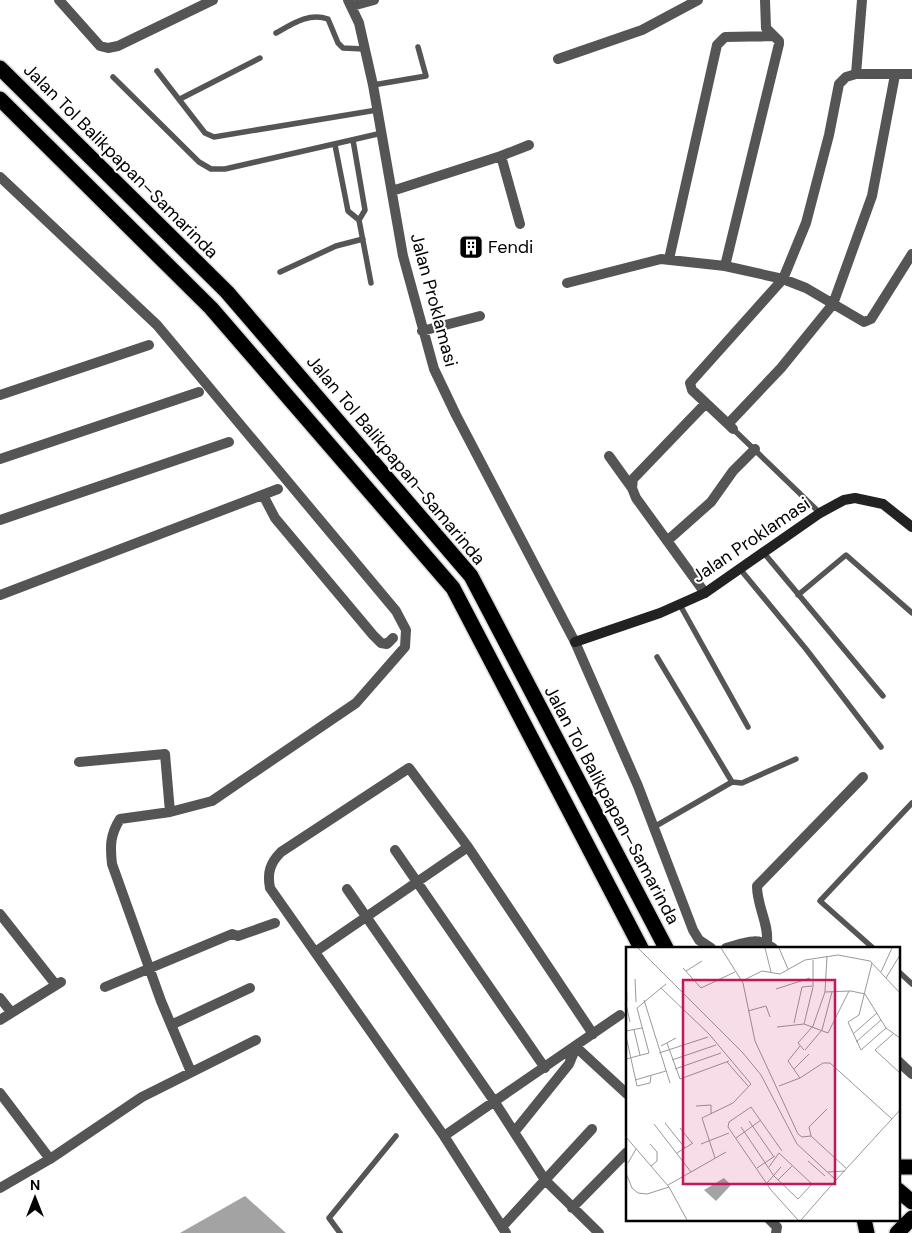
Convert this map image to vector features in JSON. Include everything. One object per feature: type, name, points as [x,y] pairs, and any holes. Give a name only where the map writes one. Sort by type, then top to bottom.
[{"type":"highway","name":"Jalan Tol Balikpapan–Samarinda","points":[[0,68],[227,292],[472,576],[665,947]]},
{"type":"highway","points":[[0,99],[211,308],[453,588],[640,947]]},
{"type":"highway","points":[[900,1192],[912,1202]]},
{"type":"highway","points":[[864,1220],[867,1233]]},
{"type":"street","points":[[59,0],[100,46],[108,48],[118,46],[213,0]]},
{"type":"street","points":[[350,3],[374,0]]},
{"type":"street","points":[[558,59],[642,30],[698,0]]},
{"type":"street","points":[[725,266],[777,58],[779,42],[766,28],[765,0]]},
{"type":"street","points":[[856,74],[862,0]]},
{"type":"street","name":"Jalan Proklamasi","points":[[350,3],[359,23],[373,85],[403,256],[422,331],[434,369],[456,415],[575,642],[654,827],[693,930],[699,940],[710,947]]},
{"type":"street","points":[[669,259],[717,45],[725,37],[772,36]]},
{"type":"street","points":[[895,75],[872,196],[846,273],[833,304],[731,426],[692,390],[690,382],[783,279],[806,223],[829,135],[839,84],[846,77],[856,74],[912,74]]},
{"type":"street","points":[[392,191],[501,156],[529,145]]},
{"type":"street","points":[[501,156],[520,224]]},
{"type":"street","points":[[0,177],[157,325],[396,611],[406,630],[406,647],[356,703],[212,801],[170,812],[120,819],[112,831],[110,844],[112,864],[149,969],[191,1072]]},
{"type":"street","points":[[567,283],[655,260],[669,259],[725,266],[783,279],[806,288],[864,322],[871,320],[912,254]]},
{"type":"street","points":[[422,331],[480,316]]},
{"type":"street","points":[[0,395],[149,345]]},
{"type":"street","points":[[0,459],[199,392]]},
{"type":"street","points":[[632,488],[633,479],[706,403]]},
{"type":"street","points":[[0,520],[229,442]]},
{"type":"street","points":[[667,541],[711,502],[733,471],[755,449]]},
{"type":"street","points":[[609,456],[632,488],[636,498],[705,593]]},
{"type":"street","points":[[0,595],[278,490]]},
{"type":"street","points":[[263,495],[275,518],[373,635],[381,642],[387,644],[393,638]]},
{"type":"street","name":"Jalan Proklamasi","points":[[575,642],[680,605],[705,593],[820,513],[844,500],[855,498],[883,504],[912,527]]},
{"type":"street","points":[[79,762],[165,754],[170,812]]},
{"type":"street","points":[[592,1129],[545,1180],[504,1230],[444,1136],[270,888],[269,869],[273,860],[281,852],[409,768],[468,847],[593,1034]]},
{"type":"street","points":[[730,947],[755,940],[770,946],[768,930],[757,898],[757,886],[863,777]]},
{"type":"street","points":[[315,952],[468,847]]},
{"type":"street","points":[[395,850],[545,1068]]},
{"type":"street","points":[[347,889],[515,1131],[545,1180],[599,1233]]},
{"type":"street","points":[[0,914],[58,984],[0,1020]]},
{"type":"street","points":[[105,987],[232,934],[238,936],[275,923]]},
{"type":"street","points":[[171,1026],[250,988]]},
{"type":"street","points":[[0,998],[11,1012]]},
{"type":"street","points":[[444,1136],[620,1015]]},
{"type":"street","points":[[0,1188],[50,1159],[142,1097],[256,1040]]},
{"type":"street","points":[[576,1047],[626,1093]]},
{"type":"street","points":[[515,1131],[569,1064],[576,1047]]},
{"type":"street","points":[[900,1063],[912,1074]]},
{"type":"street","points":[[0,1093],[50,1159]]},
{"type":"street","points":[[572,1208],[626,1153]]},
{"type":"street","points":[[770,1220],[777,1226],[776,1233]]},
{"type":"lane","points":[[276,33],[301,19],[320,16],[328,19],[343,48],[364,49]]},
{"type":"lane","points":[[373,85],[426,76],[418,48]]},
{"type":"lane","points":[[180,99],[260,58]]},
{"type":"lane","points":[[157,71],[205,133],[214,137],[377,110]]},
{"type":"lane","points":[[113,77],[199,162],[211,169],[225,169],[382,134]]},
{"type":"lane","points":[[353,140],[365,210],[359,220]]},
{"type":"lane","points":[[335,145],[348,211],[359,220],[371,283]]},
{"type":"lane","points":[[280,272],[328,249],[363,239]]},
{"type":"lane","points":[[731,426],[820,513]]},
{"type":"lane","points":[[764,552],[883,696]]},
{"type":"lane","points":[[798,595],[846,555],[912,613]]},
{"type":"lane","points":[[740,570],[806,649],[881,748]]},
{"type":"lane","points":[[680,605],[748,727]]},
{"type":"lane","points":[[657,657],[732,782]]},
{"type":"lane","points":[[654,827],[732,782],[742,783],[796,759]]},
{"type":"lane","points":[[871,947],[820,901],[912,803]]},
{"type":"lane","points":[[900,973],[912,984]]},
{"type":"lane","points":[[340,1233],[329,1218],[396,1136]]},
{"type":"shaded area","points":[[245,1196],[286,1233],[180,1233]]},
{"type":"place","name":"Fendi","points":[[471,247]]}]
